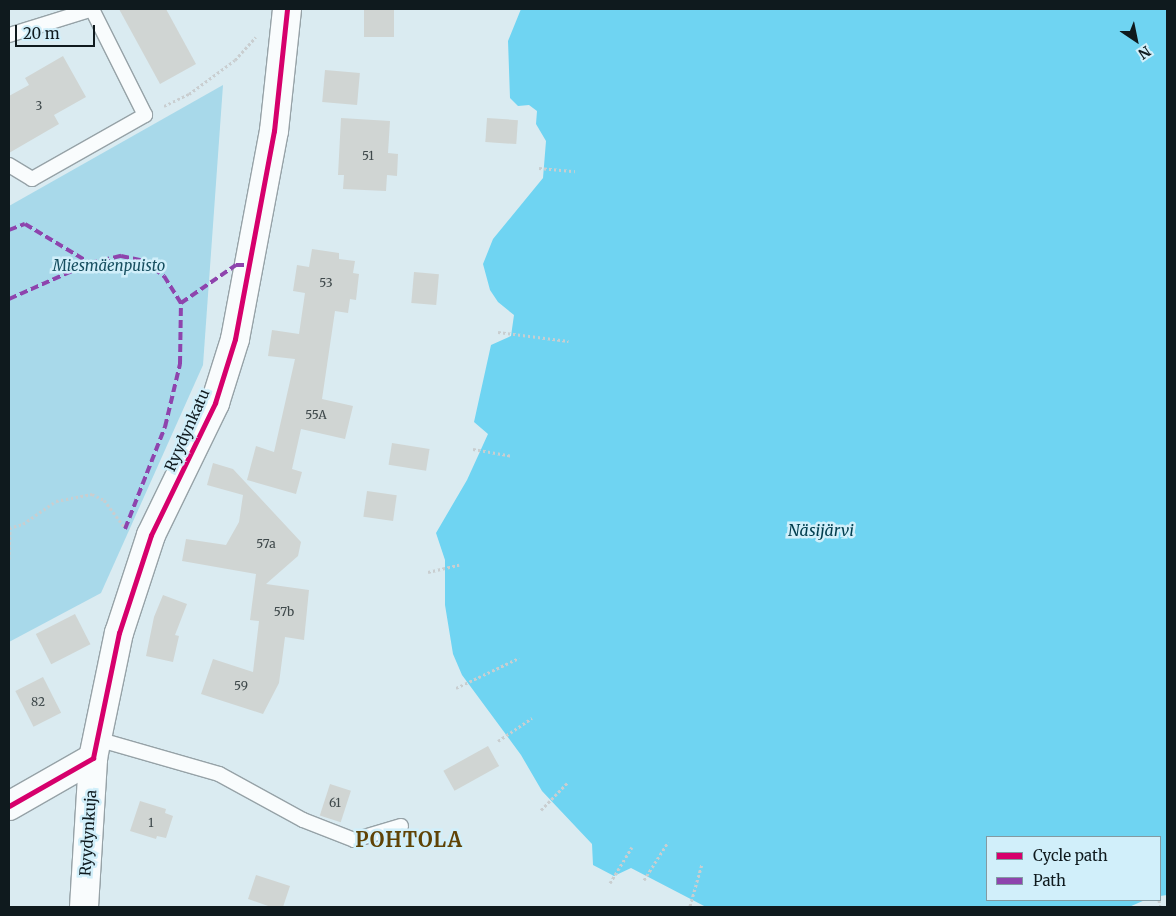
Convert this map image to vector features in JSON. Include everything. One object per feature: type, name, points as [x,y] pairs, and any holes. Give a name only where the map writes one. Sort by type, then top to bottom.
[{"type":"street","name":"Ryydynkatu","points":[[95,749],[119,633],[151,535],[215,403],[235,339],[274,131],[287,9]]},
{"type":"street","points":[[9,806],[95,749]]},
{"type":"street","name":"Ryydynkuja","points":[[84,907],[95,749]]},
{"type":"lane","points":[[9,35],[92,9],[144,115],[32,179],[9,165]]},
{"type":"lane","points":[[95,749],[219,774],[303,820],[354,840],[401,826]]},
{"type":"path","points":[[144,115],[189,94],[235,60],[252,41]]},
{"type":"path","points":[[539,168],[574,171]]},
{"type":"path","points":[[498,332],[568,341]]},
{"type":"path","points":[[473,449],[511,456]]},
{"type":"path","points":[[9,559],[10,528],[23,524],[56,501],[92,494],[104,500],[125,529],[151,535]]},
{"type":"path","points":[[428,572],[459,565]]},
{"type":"path","points":[[456,688],[519,658]]},
{"type":"path","points":[[498,741],[532,718]]},
{"type":"path","points":[[541,810],[569,781]]},
{"type":"path","points":[[644,880],[668,842]]},
{"type":"path","points":[[610,884],[632,847]]},
{"type":"path","points":[[690,906],[702,864]]},
{"type":"green space","name":"Miesmäenpuisto","points":[[223,85],[203,365],[101,593],[9,642],[9,206]]},
{"type":"water","name":"Näsijärvi","points":[[521,9],[1167,9],[1167,895],[1161,896],[1161,836],[986,836],[986,901],[1143,901],[1129,907],[706,907],[631,868],[614,876],[593,865],[592,844],[542,791],[521,755],[462,675],[453,654],[445,605],[445,560],[436,533],[467,480],[488,434],[474,422],[491,345],[511,336],[514,315],[498,302],[490,290],[483,264],[493,239],[543,178],[546,141],[536,124],[537,111],[529,105],[518,106],[510,98],[508,41]]},
{"type":"building","points":[[119,9],[166,9],[196,64],[160,84]]},
{"type":"building","points":[[364,9],[394,9],[394,37],[364,37]]},
{"type":"building","points":[[63,56],[86,97],[54,115],[59,124],[9,153],[9,96],[29,85],[25,78]]},
{"type":"building","points":[[325,70],[360,73],[357,105],[322,102]]},
{"type":"building","points":[[341,118],[390,121],[388,153],[398,154],[397,176],[387,175],[386,191],[343,189],[344,175],[338,175]]},
{"type":"building","points":[[487,118],[518,120],[516,144],[485,142]]},
{"type":"building","points":[[312,249],[339,253],[339,259],[355,261],[353,273],[359,274],[356,300],[350,299],[348,313],[335,311],[322,399],[353,406],[345,439],[301,429],[292,469],[302,472],[296,494],[247,480],[256,446],[274,452],[295,359],[268,356],[272,330],[299,334],[305,293],[293,291],[297,265],[309,267]]},
{"type":"building","points":[[414,272],[439,274],[436,305],[411,303]]},
{"type":"building","points":[[392,443],[430,449],[426,471],[389,465]]},
{"type":"building","points":[[213,463],[233,469],[301,542],[298,556],[266,584],[309,590],[304,640],[285,637],[279,683],[263,714],[201,694],[213,659],[253,672],[259,621],[250,620],[256,574],[182,561],[186,539],[226,545],[239,522],[243,495],[207,485]]},
{"type":"building","points":[[367,491],[397,495],[393,521],[363,517]]},
{"type":"building","points":[[163,595],[187,604],[175,635],[179,636],[173,662],[146,656],[154,617]]},
{"type":"building","points":[[75,614],[90,644],[51,664],[36,634]]},
{"type":"building","points":[[43,677],[61,713],[34,727],[15,691]]},
{"type":"building","points":[[488,746],[499,766],[455,791],[443,771]]},
{"type":"building","points":[[330,784],[351,791],[341,822],[320,815]]},
{"type":"building","points":[[140,801],[166,809],[165,813],[173,816],[166,838],[157,836],[156,839],[130,831]]},
{"type":"building","points":[[256,875],[290,886],[283,907],[271,907],[248,899]]},
{"type":"marked path","points":[[9,230],[25,224],[90,263]]},
{"type":"marked path","points":[[9,299],[90,263],[121,256],[144,261],[164,276],[181,303]]},
{"type":"marked path","points":[[125,529],[165,427],[180,364],[181,303],[236,265],[251,265]]},
{"type":"cycle path","points":[[9,806],[93,758],[119,633],[151,535],[215,403],[235,339],[274,131],[287,9]]},
{"type":"district","name":"POHTOLA","points":[[409,839]]}]
